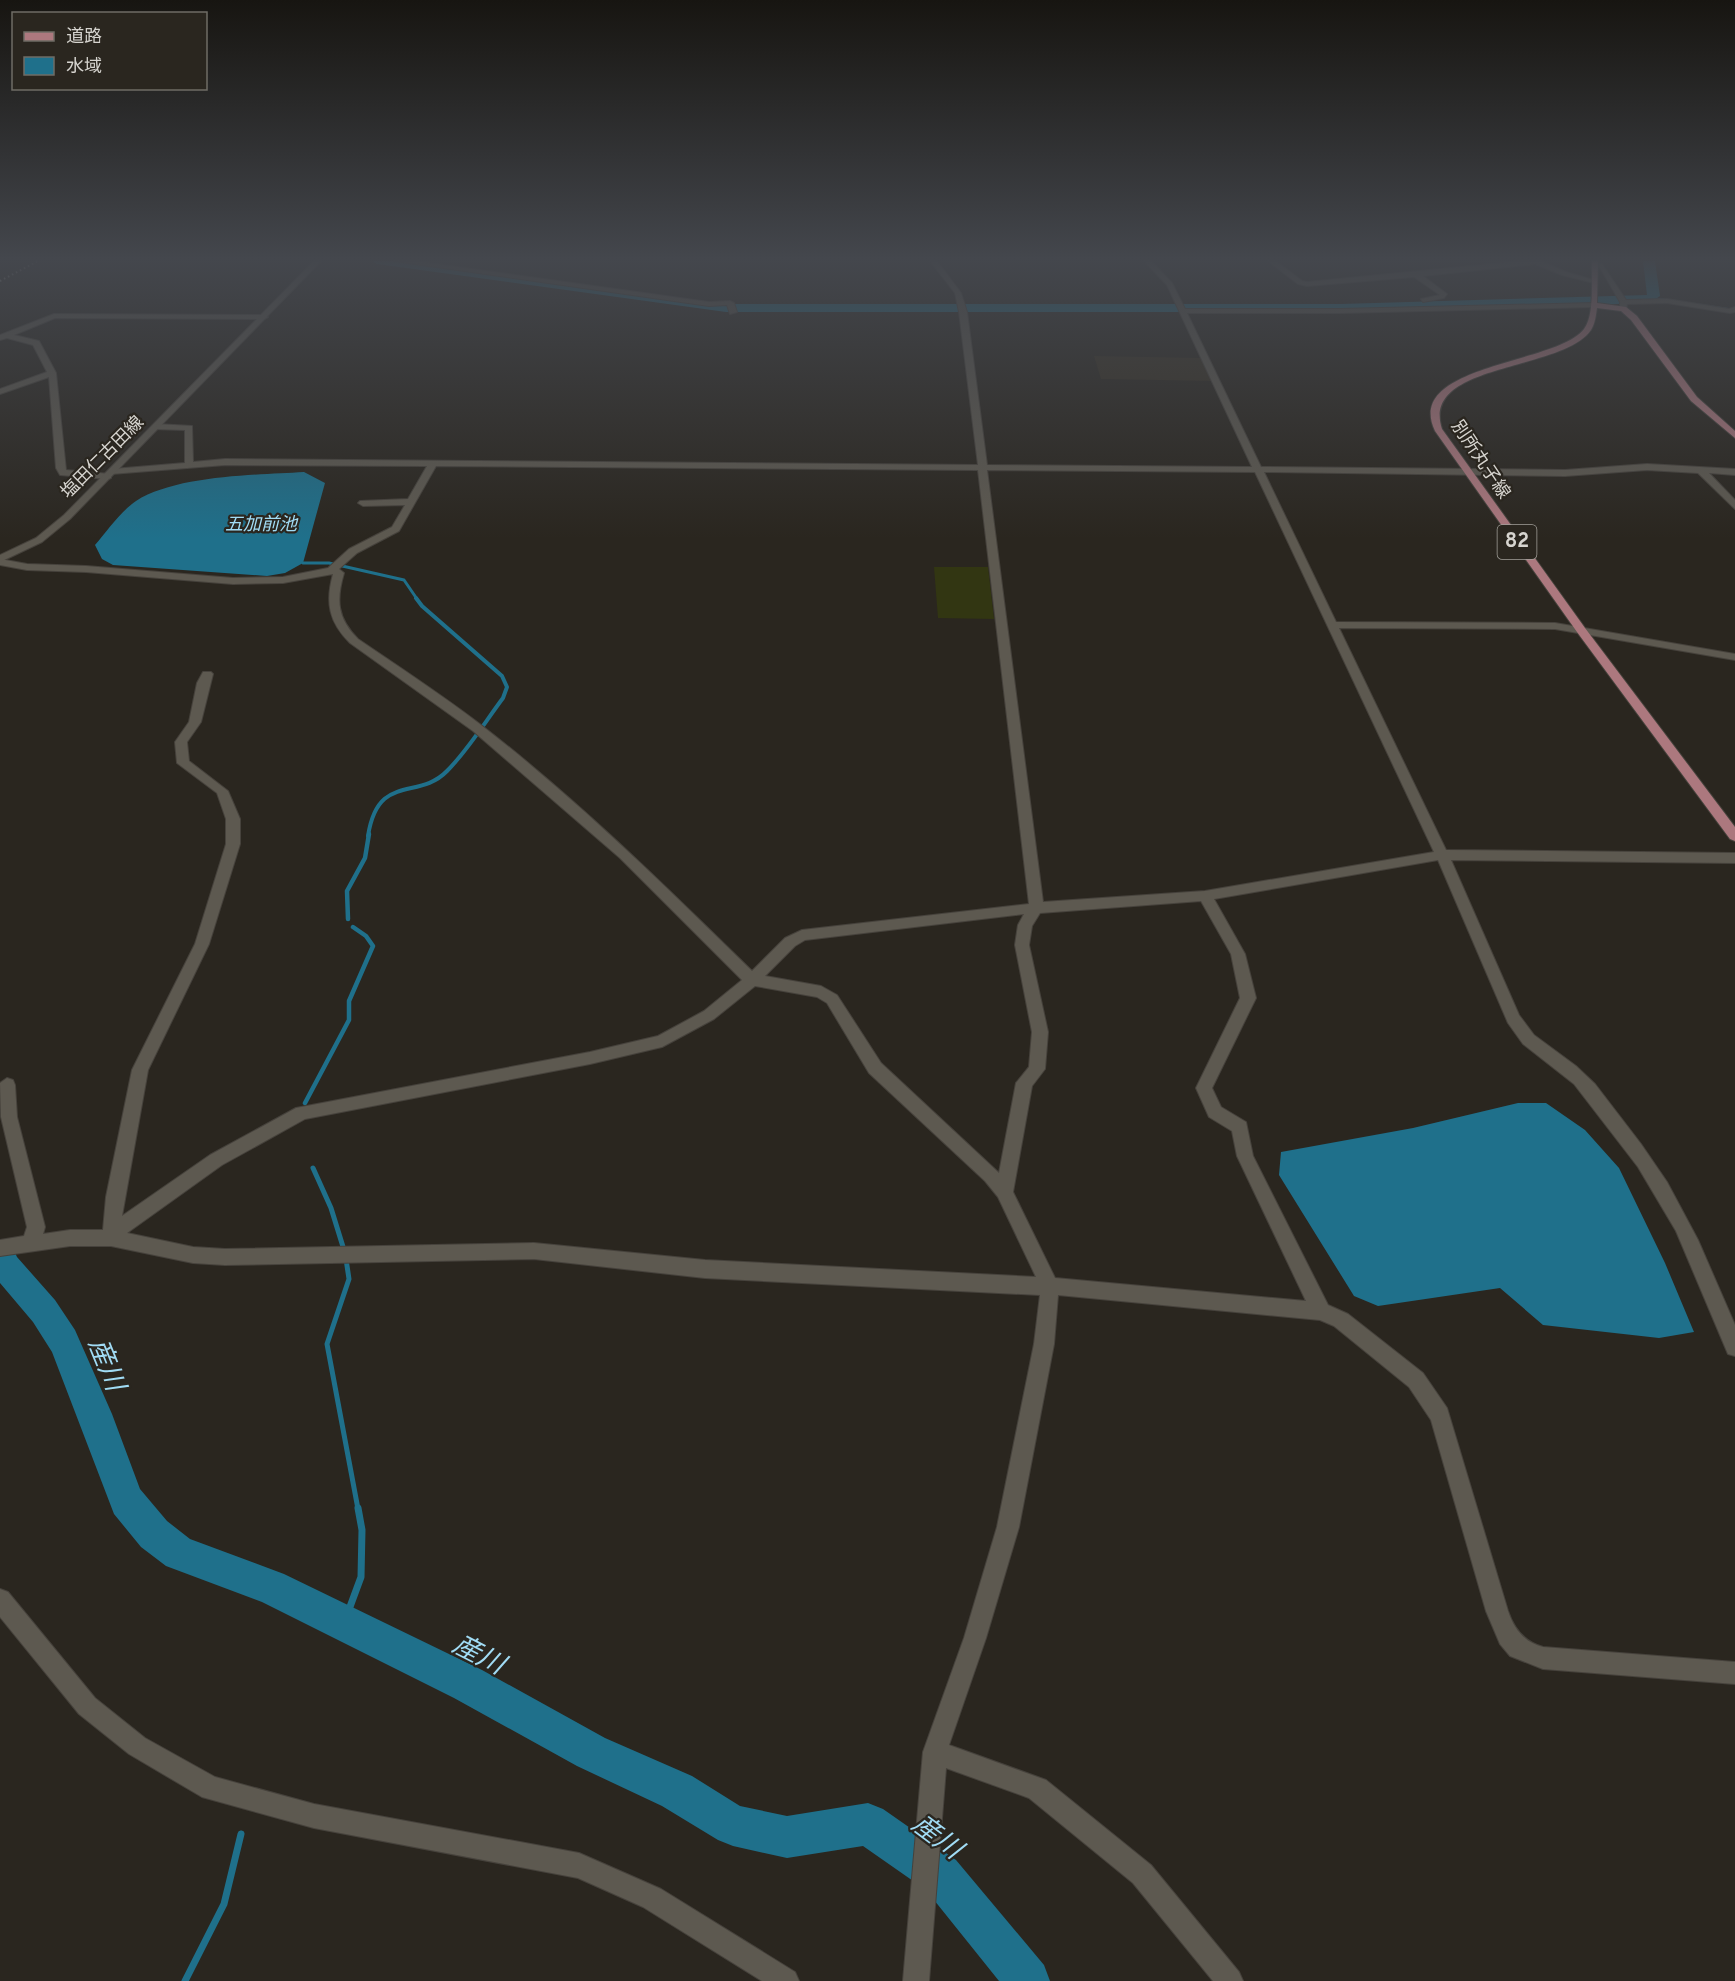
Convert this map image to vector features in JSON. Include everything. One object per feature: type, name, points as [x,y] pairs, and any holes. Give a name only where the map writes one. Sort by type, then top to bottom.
[{"type":"main road","name":"別所丸子線","points":[[1549,353],[1480,372],[1453,385],[1444,393],[1434,411],[1438,429],[1581,630],[1735,836]]},
{"type":"main road","points":[[1660,353],[1694,399],[1734,434]]},
{"type":"street","points":[[41,353],[52,373],[60,468],[63,473],[111,474],[225,462],[1565,473],[1647,467],[1735,472]]},
{"type":"street","name":"塩田仁古田線","points":[[0,561],[39,540],[67,517],[228,353]]},
{"type":"street","points":[[968,353],[1036,908],[1025,925],[1022,945],[1040,1032],[1037,1069],[1024,1083],[1004,1192]]},
{"type":"street","points":[[1203,353],[1442,855],[1513,1018],[1532,1043],[1570,1070],[1585,1084],[1662,1188],[1735,1347]]},
{"type":"street","points":[[0,392],[52,373]]},
{"type":"street","points":[[156,427],[189,428],[189,466]]},
{"type":"street","points":[[0,561],[27,567],[86,569],[233,581],[283,580],[332,570],[353,551],[396,529],[433,464]]},
{"type":"street","points":[[1701,470],[1735,506]]},
{"type":"street","points":[[363,503],[411,502]]},
{"type":"street","points":[[332,570],[339,573],[333,590],[332,607],[341,628],[354,641],[477,728],[625,855],[752,980],[821,992],[832,999],[875,1068],[991,1176],[1004,1192],[1050,1286],[1044,1344],[1008,1527],[975,1638],[935,1752],[916,1981]]},
{"type":"street","points":[[1331,625],[1555,626],[1735,657]]},
{"type":"street","points":[[112,1235],[115,1197],[140,1070],[202,944],[233,844],[233,819],[222,791],[183,764],[181,741],[195,722],[207,674]]},
{"type":"street","points":[[112,1235],[216,1160],[302,1113],[535,1069],[662,1041],[709,1015],[752,980],[790,942],[802,935],[1036,908],[1205,896],[1442,855],[1735,858]]},
{"type":"street","points":[[1205,896],[1238,954],[1248,998],[1204,1088],[1215,1112],[1240,1127],[1245,1156],[1321,1311]]},
{"type":"street","points":[[7,1084],[9,1117],[36,1227],[28,1243]]},
{"type":"street","points":[[0,1248],[70,1238],[112,1235],[193,1255],[225,1257],[534,1251],[705,1269],[1050,1286],[1321,1311],[1341,1320],[1416,1380],[1440,1415],[1503,1630],[1514,1647],[1530,1656],[1543,1658],[1735,1673]]},
{"type":"street","points":[[0,1600],[87,1706],[138,1746],[211,1788],[314,1816],[579,1866],[652,1898],[786,1981]]},
{"type":"street","points":[[935,1752],[1037,1789],[1143,1874],[1230,1981]]},
{"type":"shaded area","points":[[1094,356],[1203,358],[1213,381],[1101,379]]},
{"type":"green space","points":[[934,567],[988,567],[994,619],[938,618]]},
{"type":"water","name":"五加前池","points":[[304,472],[325,483],[303,563],[285,573],[267,576],[113,565],[102,559],[95,545],[125,510],[153,492],[217,478]]},
{"type":"water","points":[[1518,1103],[1546,1103],[1585,1130],[1619,1168],[1665,1263],[1694,1332],[1659,1338],[1543,1325],[1500,1288],[1378,1306],[1354,1296],[1279,1175],[1281,1152],[1413,1128]]},
{"type":"waterway","points":[[303,563],[329,563],[404,580],[417,599]]},
{"type":"waterway","points":[[368,836],[373,816],[380,803],[390,795],[436,780],[455,763],[503,698],[507,687],[502,676],[422,606],[416,598]]},
{"type":"waterway","points":[[348,919],[347,891],[365,858],[369,834]]},
{"type":"waterway","points":[[305,1103],[349,1020],[349,1001],[373,946],[366,936],[353,927]]},
{"type":"waterway","points":[[313,1168],[331,1208],[344,1250]]},
{"type":"waterway","name":"産川","points":[[0,1254],[6,1267],[44,1311],[64,1341],[95,1414],[127,1501],[154,1534],[179,1553],[271,1587],[468,1684],[591,1752],[677,1791],[733,1825],[787,1837],[868,1824],[941,1875],[1028,1981]]},
{"type":"waterway","points":[[346,1259],[349,1279],[327,1344],[358,1509]]},
{"type":"waterway","points":[[344,1623],[361,1577],[362,1530],[358,1508]]},
{"type":"waterway","points":[[185,1981],[224,1904],[241,1834]]}]
